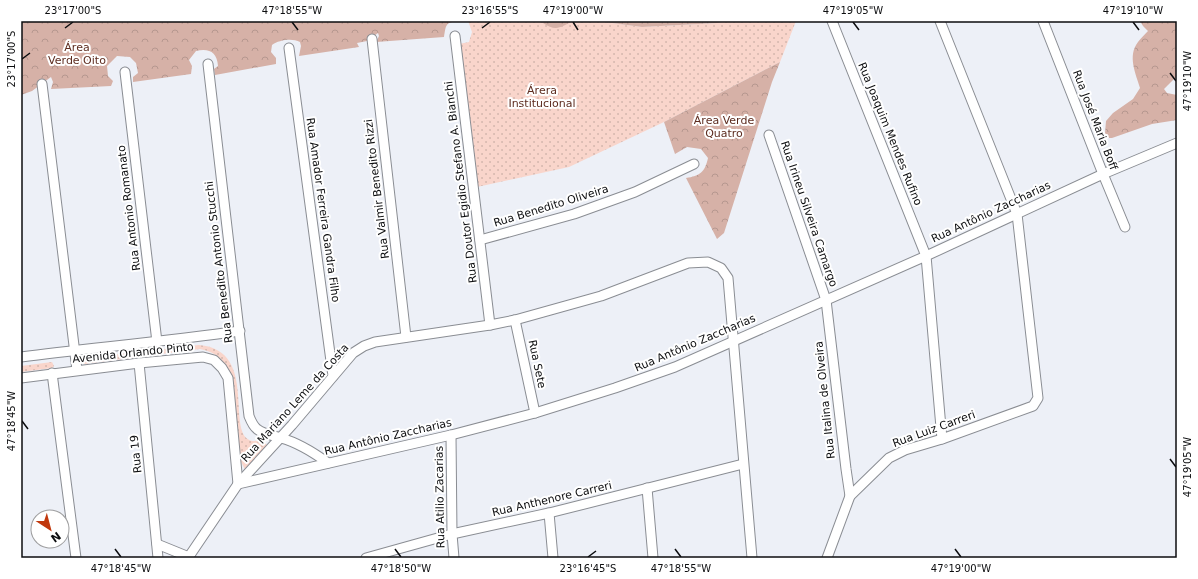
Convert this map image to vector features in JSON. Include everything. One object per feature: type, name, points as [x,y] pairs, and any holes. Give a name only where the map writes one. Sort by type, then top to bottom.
[{"type":"street","name":"Rua Joaquim Mendes Rufino","points":[[832,21],[926,256],[942,438]]},
{"type":"street","points":[[940,21],[1017,214]]},
{"type":"street","name":"Rua José Maria Boff","points":[[1043,21],[1125,227]]},
{"type":"street","name":"Rua Doutor Egidio Stefano A. Bianchi","points":[[455,36],[490,325]]},
{"type":"street","name":"Rua Valmir Benedito Rizzi","points":[[372,39],[406,337]]},
{"type":"street","name":"Rua Amador Ferreira Gandra Filho","points":[[289,48],[333,376]]},
{"type":"street","name":"Rua Benedito Antonio Stucchi","points":[[208,64],[249,416],[256,429],[261,432],[299,445],[328,463]]},
{"type":"street","name":"Rua Antonio Romanato","points":[[125,72],[157,342]]},
{"type":"street","points":[[42,84],[77,370]]},
{"type":"street","name":"Rua Irineu Silveira Camargo","points":[[769,135],[826,300]]},
{"type":"street","name":"Rua Antônio Zaccharias","points":[[238,484],[451,435],[535,413],[615,388],[675,367],[926,256],[1103,174],[1177,143]]},
{"type":"street","name":"Rua Benedito Oliveira","points":[[480,240],[574,214],[634,192],[694,164]]},
{"type":"street","name":"Rua Luiz Carreri","points":[[827,558],[850,496],[889,458],[905,450],[1033,406],[1037,401],[1038,394],[1017,214]]},
{"type":"street","name":"Rua Mariano Leme da Costa","points":[[238,484],[281,438],[353,353],[364,346],[375,342],[515,320],[601,296],[688,263],[708,262],[721,268],[728,278],[733,341]]},
{"type":"street","name":"Rua Italina de Olveira","points":[[826,300],[850,496]]},
{"type":"street","name":"Rua Sete","points":[[515,320],[535,413]]},
{"type":"street","name":"Avenida Orlando Pinto","points":[[21,357],[240,331]]},
{"type":"street","points":[[733,341],[752,558]]},
{"type":"street","name":"Avenida Orlando Pinto","points":[[21,378],[77,370],[203,357],[214,360],[222,368],[228,378],[238,484]]},
{"type":"street","name":"Rua 19","points":[[139,363],[158,558]]},
{"type":"street","points":[[52,373],[76,558]]},
{"type":"street","name":"Rua Atilio Zacarias","points":[[451,435],[452,534],[454,558]]},
{"type":"street","name":"Rua Anthenore Carreri","points":[[366,558],[452,534],[549,513],[743,464]]},
{"type":"street","points":[[157,544],[188,558],[238,484]]},
{"type":"street","points":[[647,488],[653,558]]},
{"type":"street","points":[[549,513],[553,558]]},
{"type":"green space","name":"Área Verde Oito","points":[[21,21],[458,21],[451,22],[447,25],[444,37],[376,42],[379,36],[378,33],[367,41],[357,43],[359,47],[299,56],[301,46],[300,42],[293,40],[282,41],[272,45],[271,52],[276,58],[276,64],[215,75],[214,69],[218,66],[216,57],[212,52],[205,50],[196,51],[189,60],[192,66],[191,74],[133,82],[133,77],[138,73],[136,63],[130,57],[117,56],[107,66],[108,76],[113,81],[111,86],[51,89],[53,82],[51,77],[32,91],[21,95]]},
{"type":"green space","name":"Árera Institucional","points":[[468,21],[597,21],[642,27],[717,23],[727,21],[796,21],[780,62],[664,122],[569,167],[477,187],[459,44],[469,42],[472,32]]},
{"type":"green space","points":[[544,21],[573,21],[562,27],[555,28],[543,23]]},
{"type":"green space","points":[[597,21],[727,21],[717,23],[642,27]]},
{"type":"green space","points":[[1140,21],[1177,21],[1177,76],[1164,89],[1167,93],[1177,95],[1177,120],[1152,124],[1109,138],[1105,133],[1106,121],[1113,113],[1133,99],[1140,88],[1133,65],[1133,53],[1138,42],[1148,31]]},
{"type":"green space","name":"Área Verde Quatro","points":[[780,62],[772,82],[724,233],[717,239],[686,178],[695,176],[701,172],[705,167],[708,158],[701,149],[687,147],[675,154],[664,122]]},
{"type":"green space","points":[[199,345],[218,350],[229,362],[235,377],[241,425],[245,436],[253,441],[262,440],[268,446],[247,473],[241,462],[231,378],[223,362],[216,355],[200,349],[84,364],[82,361],[84,358]]},
{"type":"green space","points":[[52,362],[54,366],[52,368],[21,372],[21,366]]}]
